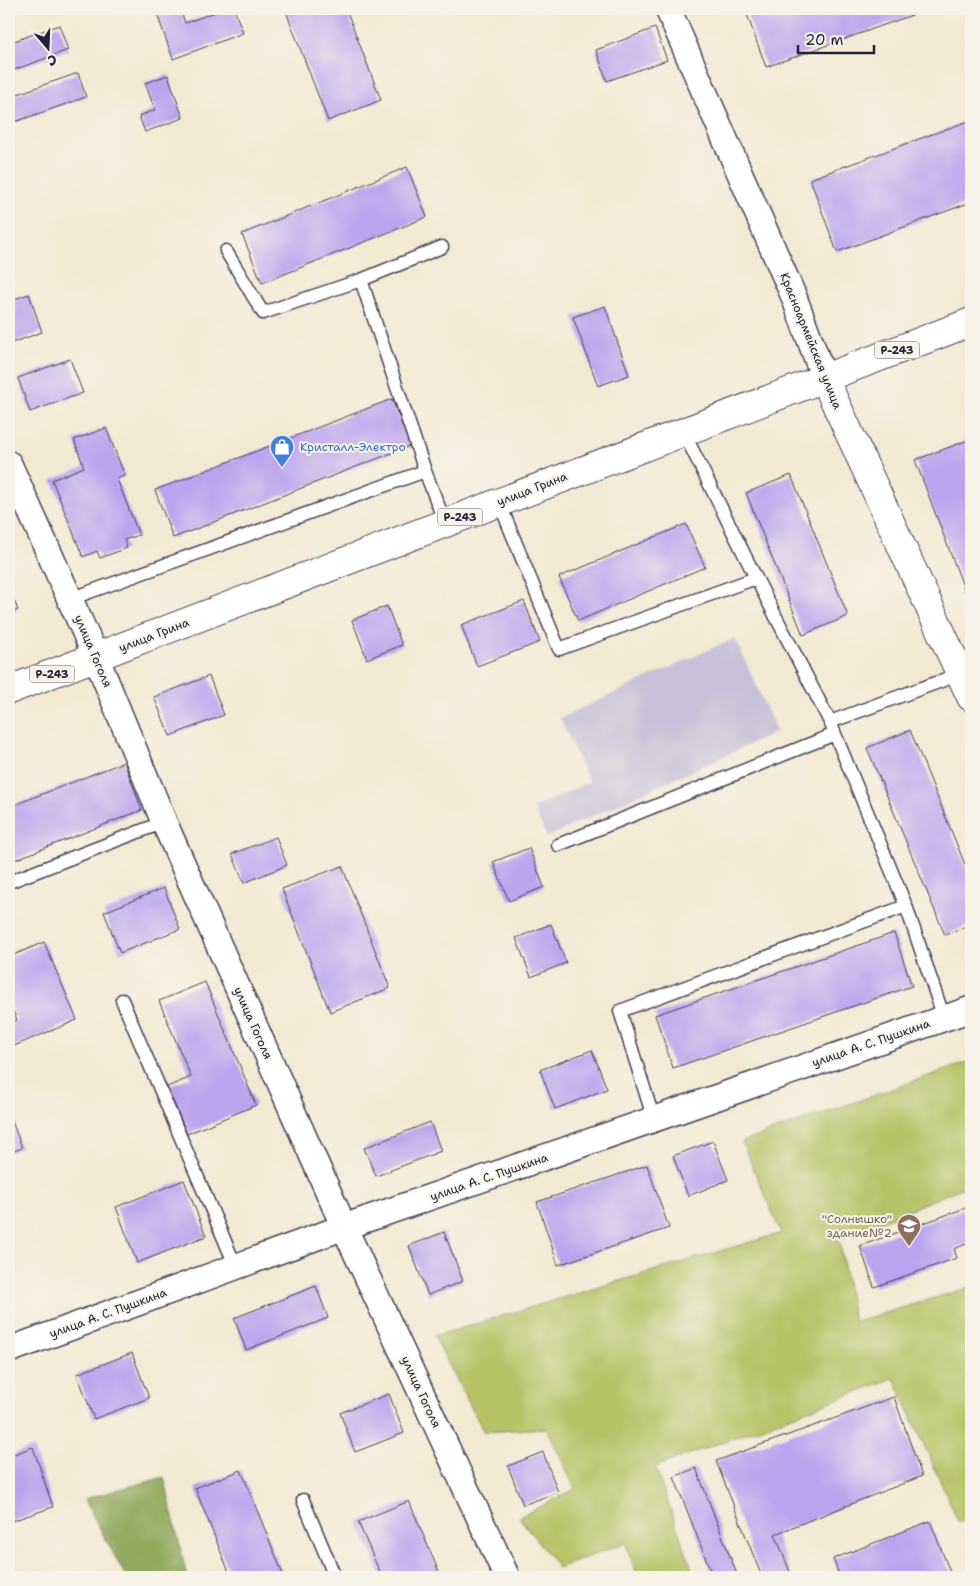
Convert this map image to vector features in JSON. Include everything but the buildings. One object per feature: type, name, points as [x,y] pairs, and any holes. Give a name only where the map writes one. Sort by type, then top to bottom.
[{"type":"main road","name":"улица Грина","points":[[9,690],[971,322]]},
{"type":"main road","name":"Красноармейская улица","points":[[824,378],[966,686]]},
{"type":"street","name":"Красноармейская улица","points":[[668,9],[794,297],[824,378]]},
{"type":"street","name":"улица Гоголя","points":[[9,464],[96,657],[164,822],[344,1227],[507,1577]]},
{"type":"street","name":"улица А. С. Пушкина","points":[[9,1350],[344,1227],[971,1009]]},
{"type":"lane","points":[[226,251],[263,313],[361,280],[442,247]]},
{"type":"lane","points":[[361,280],[425,471],[445,523]]},
{"type":"lane","points":[[683,431],[833,728],[906,906],[944,1018]]},
{"type":"lane","points":[[70,599],[425,471]]},
{"type":"lane","points":[[499,502],[559,649],[756,578]]},
{"type":"lane","points":[[558,845],[833,728],[966,686]]},
{"type":"lane","points":[[9,882],[164,822]]},
{"type":"lane","points":[[654,1120],[620,1011],[906,906]]},
{"type":"lane","points":[[122,1000],[236,1267]]},
{"type":"lane","points":[[303,1500],[335,1577]]},
{"type":"shaded area","points":[[735,638],[777,732],[547,837],[533,808],[589,782],[560,718]]},
{"type":"green space","points":[[971,1061],[971,1184],[839,1239],[854,1322],[971,1287],[971,1518],[959,1523],[894,1378],[655,1467],[695,1577],[638,1577],[625,1543],[558,1568],[519,1517],[575,1489],[547,1428],[484,1432],[434,1336],[781,1233],[742,1142]]},
{"type":"green space","points":[[164,1477],[187,1577],[126,1577],[84,1499]]},
{"type":"place","name":"Кристалл-Электро","points":[[282,468]]},
{"type":"place","name":"\"Солнышко\" здание№2","points":[[909,1247]]}]
